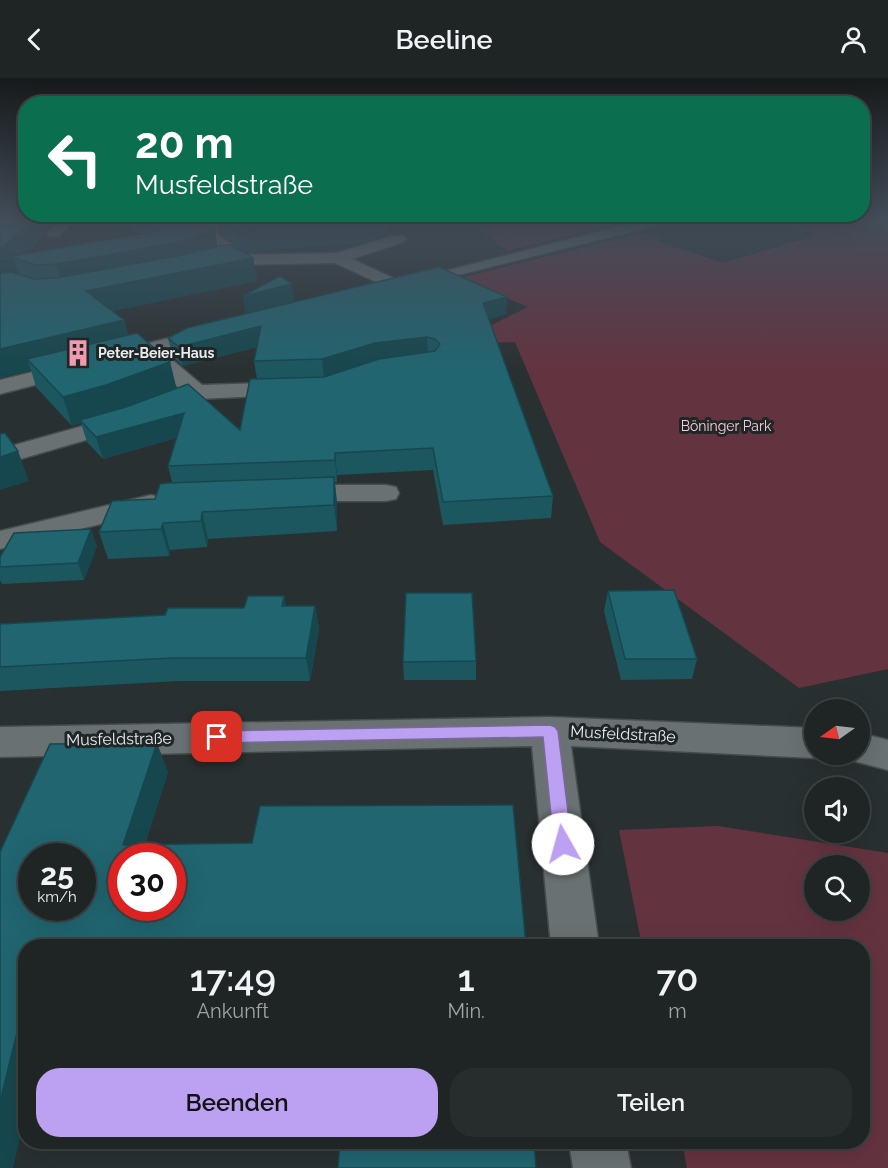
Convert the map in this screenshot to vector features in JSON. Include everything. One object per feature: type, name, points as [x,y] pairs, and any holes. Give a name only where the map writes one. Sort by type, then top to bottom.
[{"type":"street","points":[[365,271],[398,287]]},
{"type":"street","points":[[375,292],[461,271]]},
{"type":"street","points":[[0,387],[228,329]]},
{"type":"street","points":[[148,350],[187,396],[315,388]]},
{"type":"street","points":[[0,457],[147,413]]},
{"type":"street","points":[[264,494],[386,493]]},
{"type":"street","points":[[0,540],[174,498]]},
{"type":"street","points":[[550,731],[574,939]]},
{"type":"street","name":"Musfeldstraße","points":[[0,742],[550,731],[804,743]]},
{"type":"street","points":[[870,750],[888,755]]},
{"type":"street","points":[[599,1149],[602,1168]]},
{"type":"green space","name":"Böninger Park","points":[[489,271],[888,271],[888,669],[799,688],[600,542],[515,342],[453,344],[528,307],[460,278]]},
{"type":"green space","points":[[718,826],[804,840],[804,843],[825,843],[888,853],[888,1168],[687,1168],[683,1149],[870,1149],[870,939],[641,939],[619,830]]},
{"type":"building","points":[[95,271],[188,271],[86,291],[124,320],[0,349],[0,273],[12,272],[34,279],[56,278]]},
{"type":"building","points":[[423,271],[448,271],[507,297],[483,303],[553,496],[443,502],[433,448],[335,453],[335,460],[168,466],[184,413],[96,437],[80,420],[126,407],[188,384],[240,430],[250,379],[324,377],[379,359],[435,351],[440,344],[435,339],[427,337],[375,343],[322,359],[254,361],[261,326],[179,347],[168,338],[187,328]]},
{"type":"building","points":[[280,276],[292,284],[243,296]]},
{"type":"building","points":[[137,333],[170,362],[106,385],[63,397],[27,359]]},
{"type":"building","points":[[5,433],[18,451],[0,457],[0,434]]},
{"type":"building","points":[[334,477],[334,505],[202,512],[201,521],[163,523],[161,529],[99,532],[112,501],[155,499],[160,484]]},
{"type":"building","points":[[91,529],[78,563],[0,567],[0,557],[14,533]]},
{"type":"building","points":[[674,590],[697,659],[625,659],[608,591]]},
{"type":"building","points":[[406,593],[472,593],[476,661],[403,662]]},
{"type":"building","points":[[248,596],[284,596],[282,606],[315,606],[306,658],[172,658],[0,667],[0,624],[165,615],[168,608],[244,608]]},
{"type":"building","points":[[157,743],[124,843],[108,843],[108,921],[186,921],[186,844],[252,843],[260,806],[513,805],[525,939],[18,939],[18,1029],[0,1102],[0,852],[50,744]]},
{"type":"building","points":[[339,1149],[535,1149],[536,1168],[338,1168]]},
{"type":"place","name":"Peter-Beier-Haus","points":[[78,353]]},
{"type":"route","points":[[217,737],[550,731],[563,844]]}]
